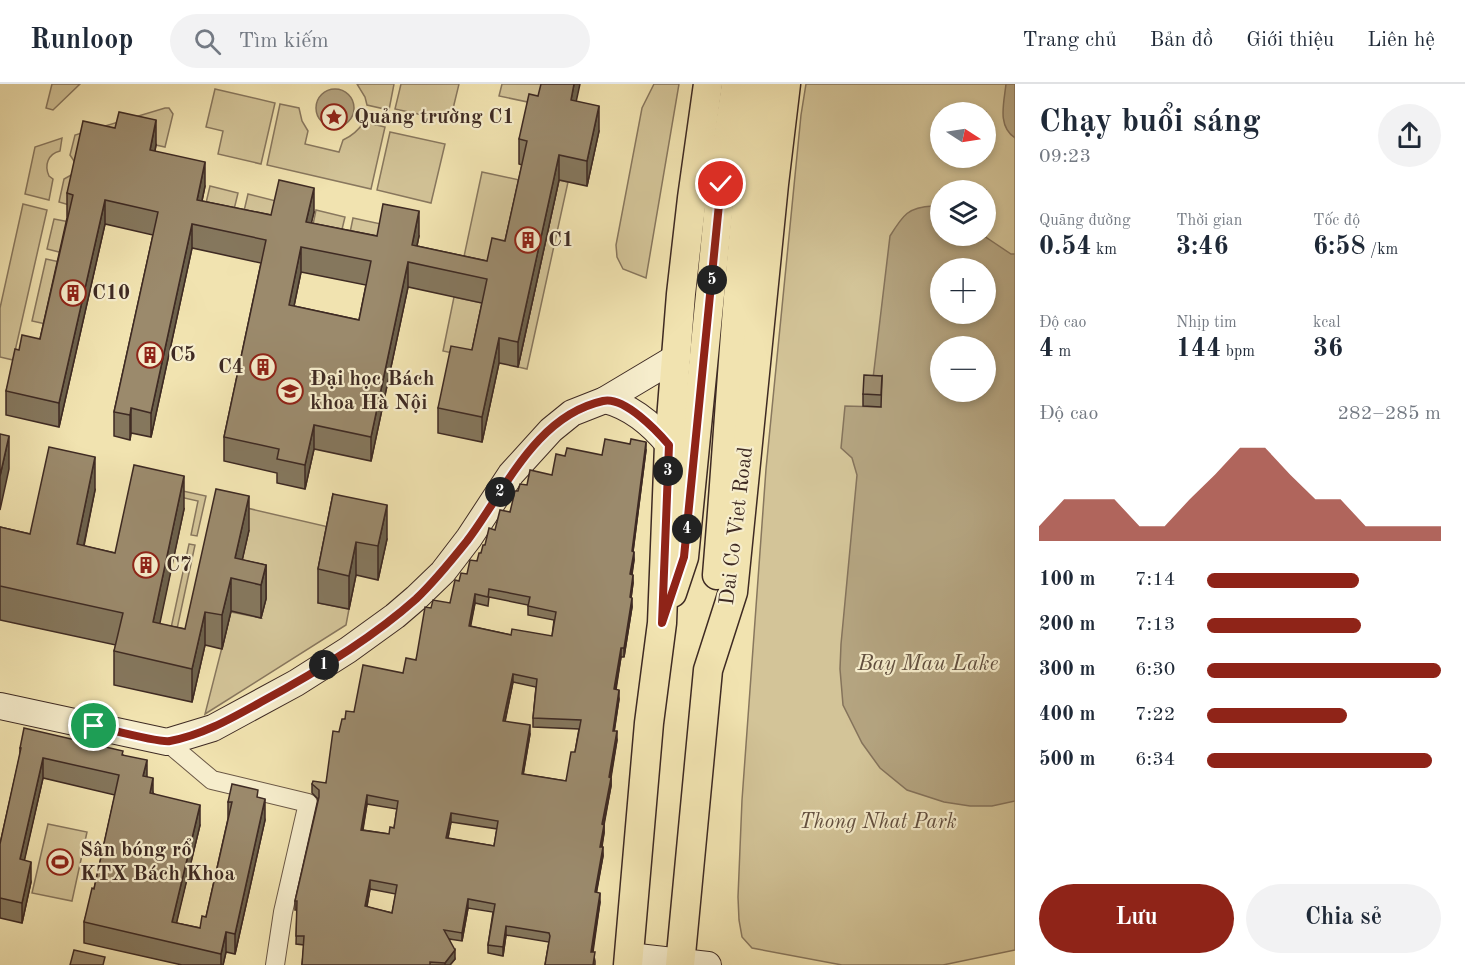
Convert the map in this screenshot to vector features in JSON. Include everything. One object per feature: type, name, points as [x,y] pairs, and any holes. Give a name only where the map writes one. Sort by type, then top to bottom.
[{"type":"main road","points":[[628,961],[649,723],[662,623],[669,445],[677,357],[692,198],[708,84]]},
{"type":"main road","points":[[662,623],[684,557],[721,184],[736,84]]},
{"type":"main road","points":[[708,670],[748,192],[762,84]]},
{"type":"main road","name":"Dai Co Viet Road","points":[[690,964],[708,670],[733,592],[786,84]]},
{"type":"street","points":[[167,742],[213,728],[296,683],[348,650],[395,616],[443,572],[469,538],[511,474],[551,430],[572,413],[605,400],[677,357]]},
{"type":"street","points":[[605,400],[617,403],[637,414],[654,427],[669,445]]},
{"type":"street","points":[[0,706],[167,742],[212,780],[308,803],[283,912],[275,965]]},
{"type":"street","points":[[628,961],[690,964]]},
{"type":"green space","points":[[52,84],[80,84],[53,110],[46,108]]},
{"type":"green space","points":[[357,84],[394,84],[389,110],[367,105]]},
{"type":"green space","points":[[401,84],[459,84],[450,121],[395,109]]},
{"type":"green space","points":[[502,84],[546,84],[542,105],[499,96]]},
{"type":"green space","points":[[654,84],[679,84],[646,278],[623,269],[617,257],[616,245],[642,108]]},
{"type":"green space","name":"Thong Nhat Park","points":[[806,84],[1015,84],[1015,950],[943,965],[842,965],[752,948],[742,937],[738,897],[742,800],[766,469]]},
{"type":"green space","points":[[215,89],[275,103],[261,164],[218,154],[223,131],[206,127]]},
{"type":"green space","points":[[280,104],[299,108],[302,121],[308,131],[305,144],[339,152],[343,140],[355,133],[364,122],[385,127],[371,189],[267,165]]},
{"type":"green space","points":[[169,108],[173,114],[165,147],[120,137],[69,205],[59,202],[64,179],[73,174],[74,161],[70,155],[75,135]]},
{"type":"green space","points":[[390,132],[445,144],[431,203],[377,190]]},
{"type":"green space","points":[[62,138],[60,151],[50,157],[47,164],[49,176],[53,179],[49,200],[25,194],[35,147]]},
{"type":"green space","points":[[482,172],[524,181],[505,265],[459,280]]},
{"type":"green space","points":[[559,180],[568,182],[527,369],[518,367]]},
{"type":"green space","points":[[210,186],[238,193],[230,226],[202,220]]},
{"type":"green space","points":[[248,194],[276,201],[268,234],[240,228]]},
{"type":"green space","points":[[23,204],[47,210],[13,360],[0,357],[0,308]]},
{"type":"green space","points":[[316,210],[345,217],[337,250],[309,244]]},
{"type":"green space","points":[[353,218],[381,224],[374,258],[346,252]]},
{"type":"green space","points":[[54,219],[70,222],[63,253],[47,249]]},
{"type":"green space","points":[[46,259],[60,262],[46,324],[32,321]]},
{"type":"green space","points":[[454,297],[487,304],[476,358],[443,351]]},
{"type":"green space","points":[[137,481],[206,496],[197,536],[191,535],[198,501],[135,487]]},
{"type":"green space","points":[[221,502],[333,528],[318,603],[349,609],[346,625],[205,714],[231,612],[261,618],[235,592]]},
{"type":"green space","points":[[189,544],[195,545],[171,657],[165,656]]},
{"type":"green space","name":"Sân bóng rổ KTX Bách Khoa","points":[[48,824],[87,832],[72,901],[32,893]]},
{"type":"water","points":[[1006,84],[1015,84],[1015,138],[1009,133],[1004,121],[1003,106]]},
{"type":"water","points":[[335,89],[348,95],[354,108],[348,121],[335,127],[322,121],[316,108],[322,95]]},
{"type":"water","name":"Bay Mau Lake","points":[[930,206],[930,246],[996,246],[996,244],[1011,254],[1015,254],[1015,801],[992,806],[970,806],[944,802],[907,790],[880,768],[862,743],[843,705],[840,669],[841,644],[857,475],[852,458],[841,448],[845,406],[881,407],[872,387],[890,236],[907,214],[918,208]]},
{"type":"building","points":[[541,84],[574,84],[571,100],[599,106],[587,161],[559,155],[518,342],[499,338],[482,417],[438,408],[451,346],[472,350],[487,279],[408,262],[371,437],[314,425],[305,465],[277,459],[279,449],[224,437],[266,240],[192,224],[151,413],[131,408],[130,415],[114,412],[158,212],[105,200],[59,403],[6,391],[15,349],[19,350],[22,335],[40,339],[73,195],[67,193],[83,121],[115,128],[119,112],[156,120],[150,150],[205,162],[197,200],[271,215],[279,180],[314,188],[306,222],[377,236],[383,204],[419,211],[412,245],[487,261],[492,238],[505,241],[527,141],[519,139],[529,94],[538,96]],"holes":[[[301,247],[371,261],[359,320],[289,305]]]},
{"type":"building","points":[[864,375],[882,376],[881,395],[863,394]]},
{"type":"building","points":[[0,434],[9,436],[0,476]]},
{"type":"building","points":[[605,439],[630,444],[631,439],[646,442],[632,551],[634,552],[630,574],[633,575],[630,597],[632,598],[624,648],[621,648],[614,689],[619,690],[613,731],[617,731],[602,824],[604,825],[600,847],[603,847],[595,892],[600,893],[591,952],[595,952],[593,965],[545,965],[549,933],[506,926],[503,947],[488,945],[495,904],[468,899],[462,933],[444,930],[455,950],[445,963],[302,965],[304,936],[296,936],[297,901],[295,901],[319,797],[319,790],[312,784],[313,781],[326,783],[333,731],[339,732],[346,711],[354,712],[363,665],[403,673],[406,658],[416,660],[425,607],[431,608],[433,600],[450,603],[455,580],[459,581],[461,573],[467,574],[470,560],[477,561],[485,545],[489,528],[495,530],[500,510],[510,512],[515,491],[518,491],[520,484],[527,485],[530,470],[552,475],[556,454],[565,456],[567,448],[602,455]],"holes":[[[489,589],[530,597],[528,606],[556,612],[552,636],[512,629],[511,635],[469,626],[475,594],[488,597]],[[513,674],[537,679],[533,718],[581,720],[575,752],[571,752],[566,781],[522,774],[530,725],[503,721]],[[367,795],[398,801],[394,828],[390,827],[389,834],[361,830]],[[451,813],[498,821],[494,846],[446,838]],[[370,880],[397,885],[392,913],[365,906]]]},
{"type":"building","points":[[49,447],[95,457],[77,544],[115,553],[134,465],[184,476],[153,622],[185,629],[216,489],[249,496],[235,558],[266,565],[261,585],[231,578],[222,615],[205,612],[192,669],[114,651],[123,613],[0,586],[0,527],[30,534]]},
{"type":"building","points":[[333,494],[387,505],[378,546],[356,542],[349,576],[318,569]]},
{"type":"building","points":[[24,728],[123,751],[122,755],[147,760],[143,776],[153,778],[150,793],[200,805],[172,922],[200,928],[202,916],[206,917],[232,802],[228,802],[232,784],[258,790],[257,797],[265,799],[235,934],[226,932],[221,954],[84,922],[92,888],[94,889],[119,775],[43,758],[20,859],[31,862],[22,903],[0,898],[0,844]]},
{"type":"building","points":[[74,950],[105,957],[103,965],[70,965]]},
{"type":"place","name":"Quảng trường C1","points":[[334,117]]},
{"type":"place","name":"C1","points":[[528,240]]},
{"type":"place","name":"C10","points":[[73,293]]},
{"type":"place","name":"C5","points":[[150,355]]},
{"type":"place","name":"C4","points":[[263,367]]},
{"type":"place","name":"Đại học Bách khoa Hà Nội","points":[[290,391]]},
{"type":"place","name":"C7","points":[[146,565]]},
{"type":"place","name":"Sân bóng rổ KTX Bách Khoa","points":[[60,862]]},
{"type":"route","points":[[94,726],[167,742],[213,728],[296,683],[348,650],[395,616],[443,572],[469,538],[511,474],[551,430],[572,413],[605,400],[617,403],[637,414],[654,427],[669,445],[662,623],[684,557],[721,184]]}]
